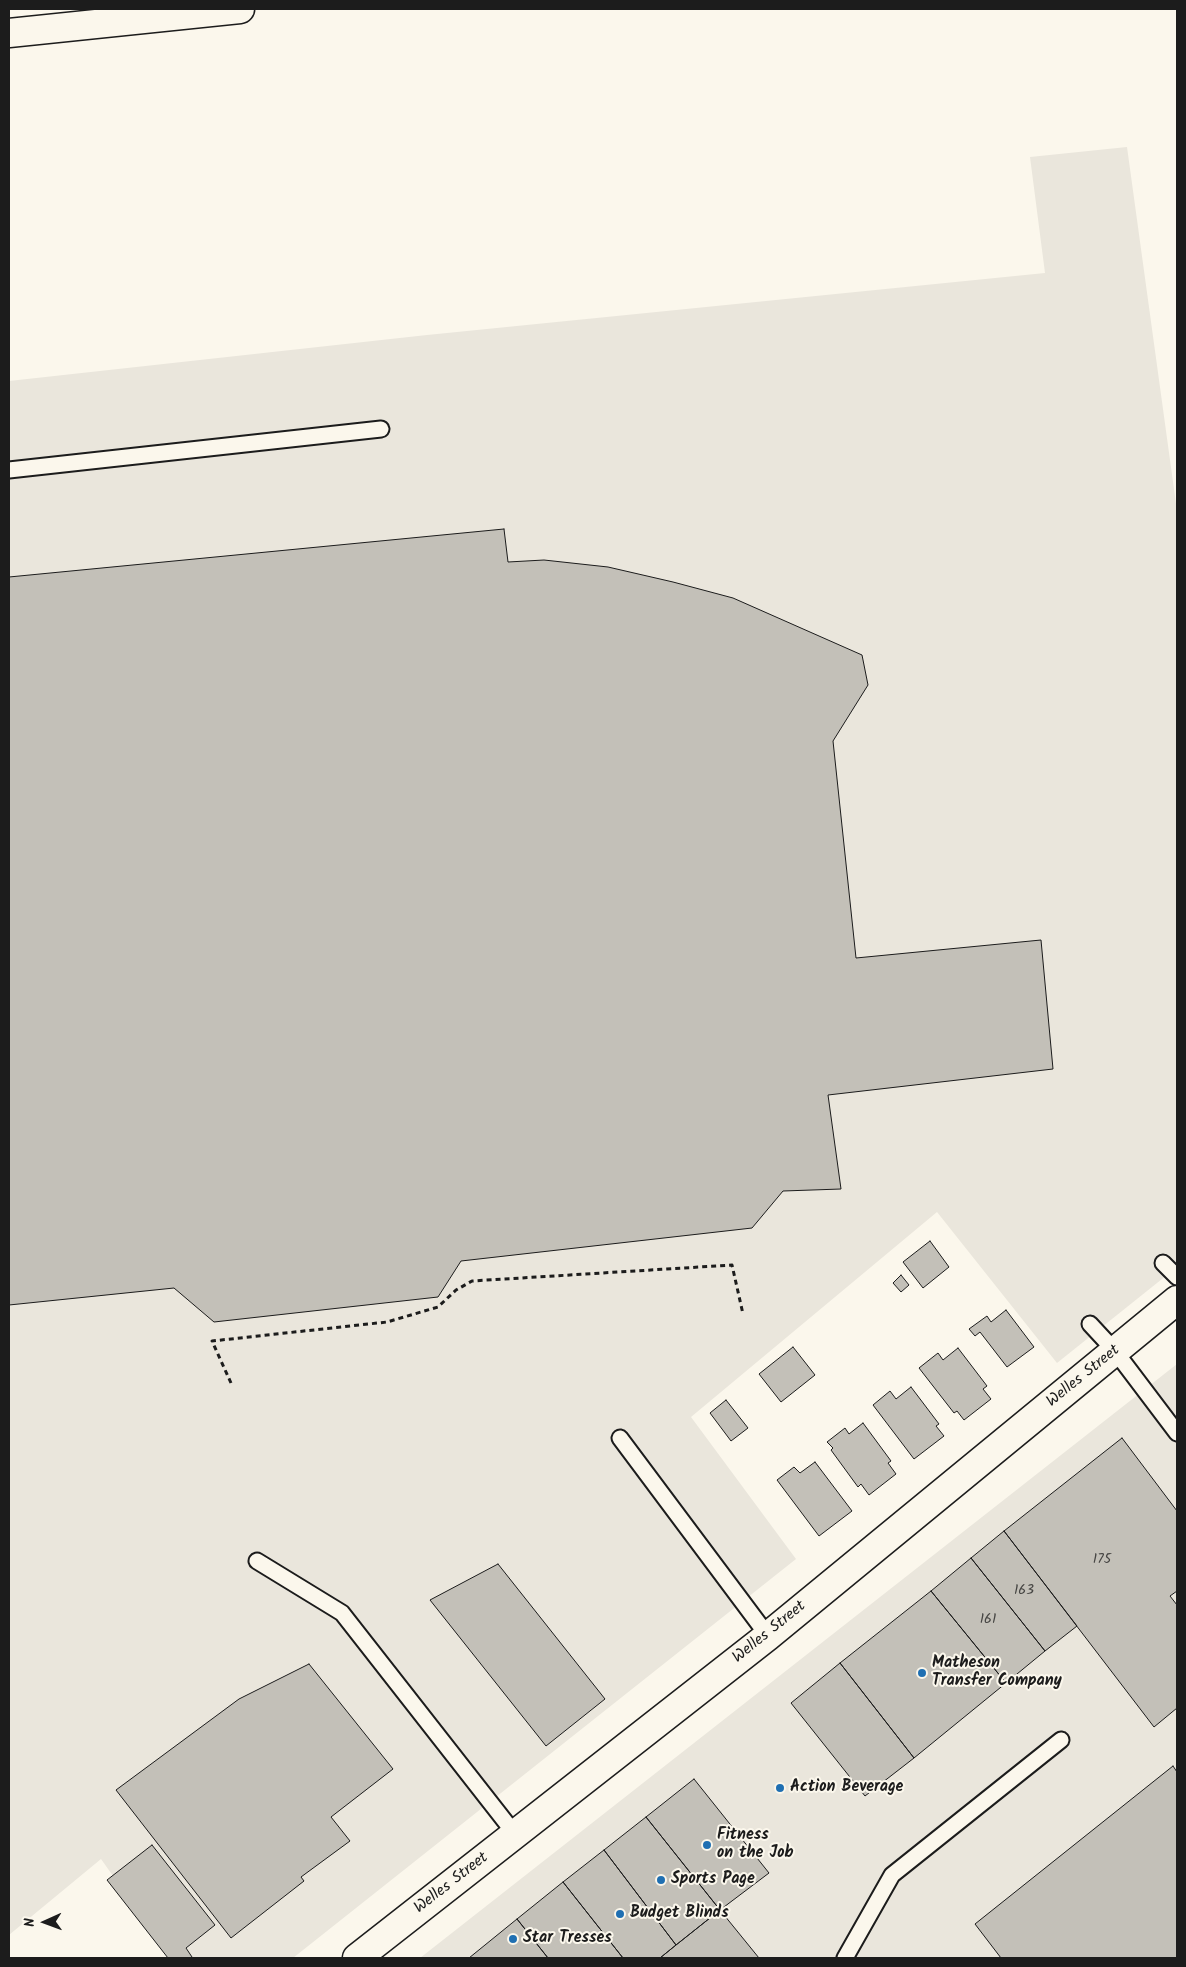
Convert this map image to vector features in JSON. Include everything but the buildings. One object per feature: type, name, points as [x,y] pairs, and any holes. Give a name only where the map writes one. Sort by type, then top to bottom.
[{"type":"main road","points":[[9,33],[240,9]]},
{"type":"main road","name":"Welles Street","points":[[357,1958],[768,1636],[1177,1300]]},
{"type":"lane","points":[[9,470],[381,429]]},
{"type":"lane","points":[[1163,1263],[1177,1277]]},
{"type":"lane","points":[[1090,1324],[1116,1351],[1177,1433]]},
{"type":"lane","points":[[620,1438],[768,1636]]},
{"type":"lane","points":[[257,1562],[342,1613],[515,1834]]},
{"type":"lane","points":[[846,1958],[892,1875],[1061,1740]]},
{"type":"path","points":[[232,1383],[212,1341],[387,1322],[438,1307],[463,1285],[472,1281],[732,1265],[743,1314]]},
{"type":"shaded area","points":[[1127,147],[1177,511],[1177,1267],[1057,1363],[937,1212],[691,1417],[796,1559],[293,1958],[171,1958],[101,1859],[9,1935],[9,381],[427,335],[1045,273],[1030,157]]},
{"type":"shaded area","points":[[1177,1364],[1177,1958],[420,1958]]},
{"type":"place","name":"Matheson Transfer Company","points":[[922,1673]]},
{"type":"place","name":"Action Beverage","points":[[780,1788]]},
{"type":"place","name":"Fitness on the Job","points":[[707,1845]]},
{"type":"place","name":"Sports Page","points":[[661,1880]]},
{"type":"place","name":"Budget Blinds","points":[[620,1914]]},
{"type":"place","name":"Star Tresses","points":[[513,1939]]}]
